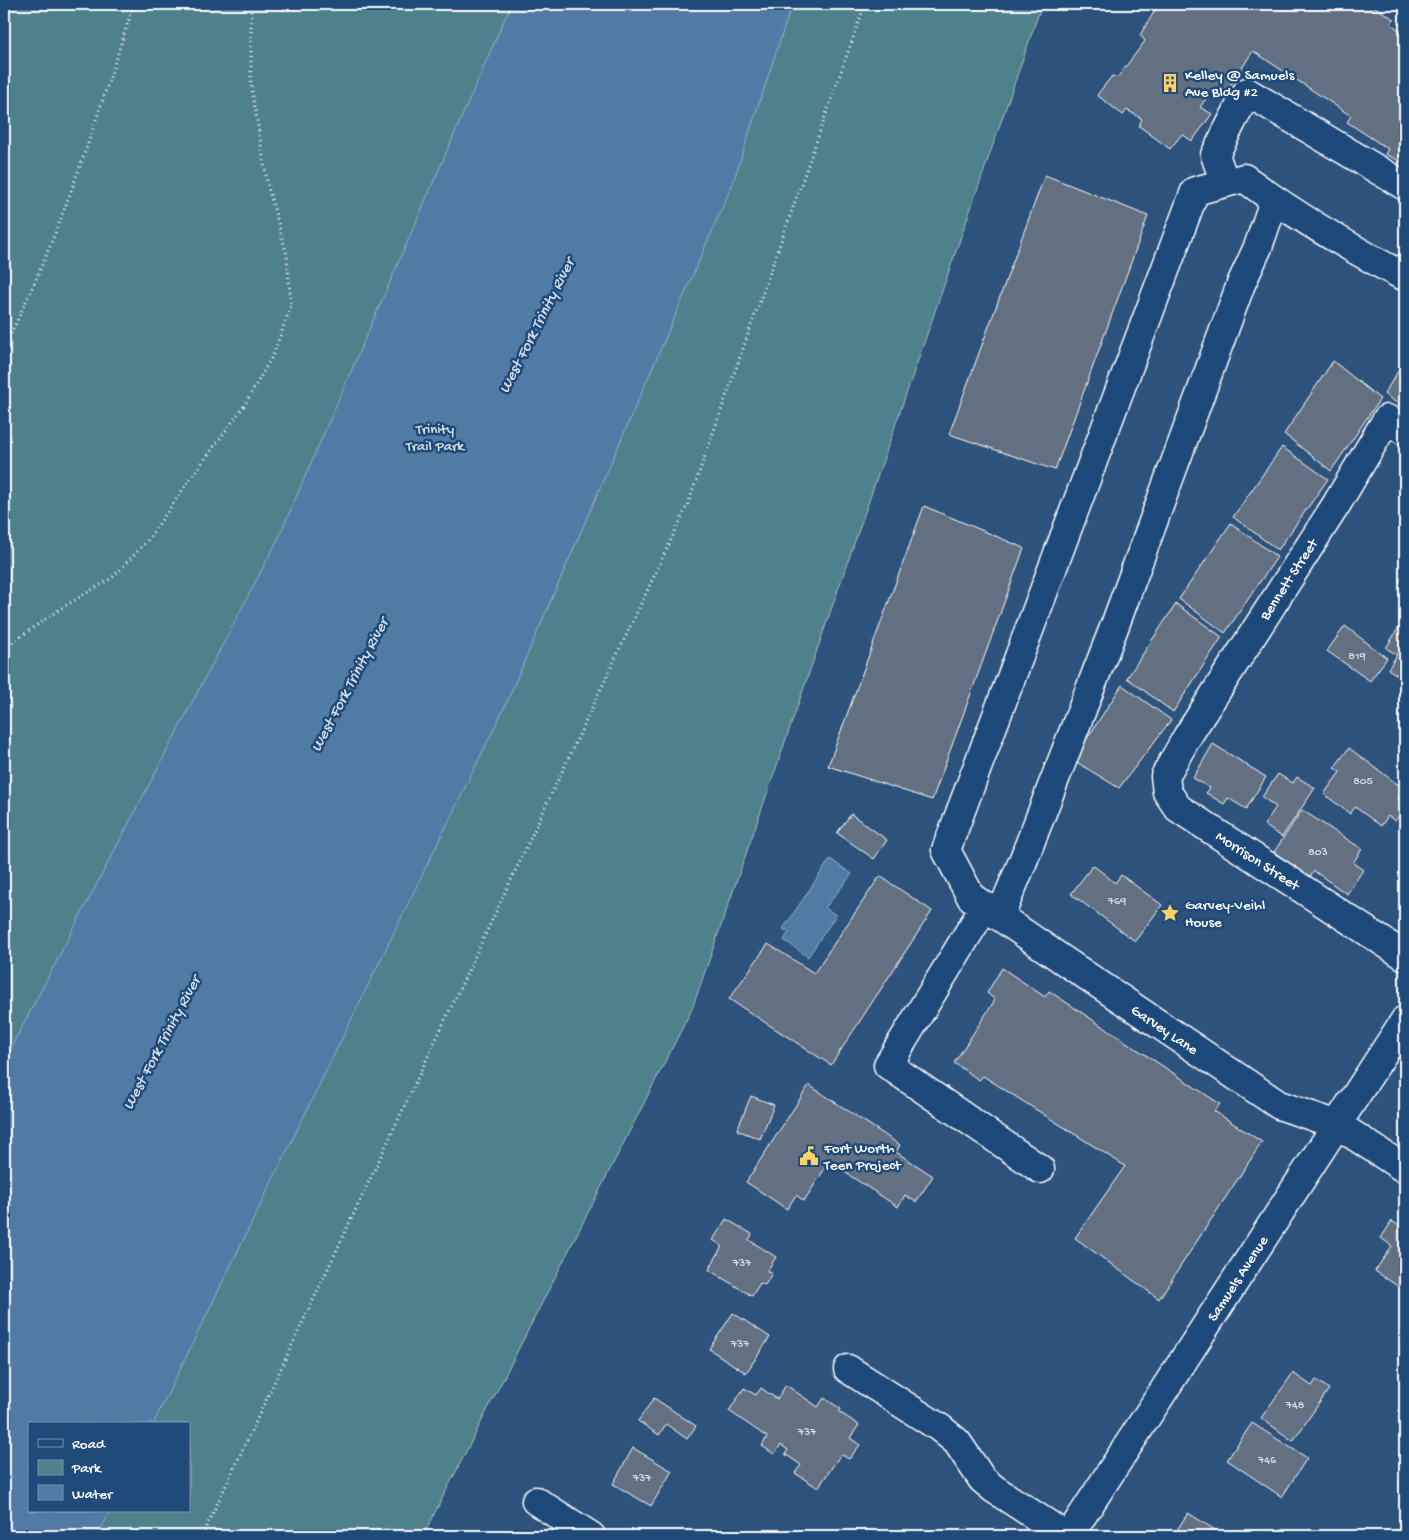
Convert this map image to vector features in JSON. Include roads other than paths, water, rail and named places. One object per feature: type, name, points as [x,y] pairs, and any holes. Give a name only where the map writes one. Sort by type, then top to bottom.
[{"type":"street","points":[[1404,274],[1362,254],[1274,201],[1244,178],[1225,183],[1215,155],[1247,92],[1405,186]]},
{"type":"street","name":"Garvey Lane","points":[[1225,183],[1195,191],[946,850],[971,897],[1279,1105],[1338,1125],[1405,1169]]},
{"type":"street","points":[[1040,1169],[888,1065],[993,911],[1023,861],[1108,644],[1241,284],[1258,247],[1274,201]]},
{"type":"street","name":"Bennett Street","points":[[1187,737],[1336,505],[1396,425]]},
{"type":"street","name":"Morrison Street","points":[[1187,737],[1165,776],[1167,792],[1178,808],[1405,956]]},
{"type":"street","name":"Samuels Avenue","points":[[1068,1536],[1405,1020]]},
{"type":"street","points":[[848,1369],[940,1428],[957,1442],[982,1479],[1068,1536]]},
{"type":"street","points":[[536,1501],[591,1536]]},
{"type":"water","name":"West Fork Trinity River","points":[[510,4],[792,4],[732,185],[505,706],[154,1422],[28,1422],[28,1512],[110,1512],[98,1536],[4,1536],[4,1061],[277,541]]},
{"type":"water","points":[[830,859],[852,874],[825,908],[836,915],[808,957],[784,940],[789,932],[783,929]]},
{"type":"place","name":"Kelley @ Samuels Ave Bldg #2","points":[[1170,83]]},
{"type":"place","name":"Garvey-Veihl House","points":[[1170,913]]},
{"type":"place","name":"Fort Worth Teen Project","points":[[809,1156]]},
{"type":"park label","name":"Trinity Trail Park","points":[[435,436]]}]
